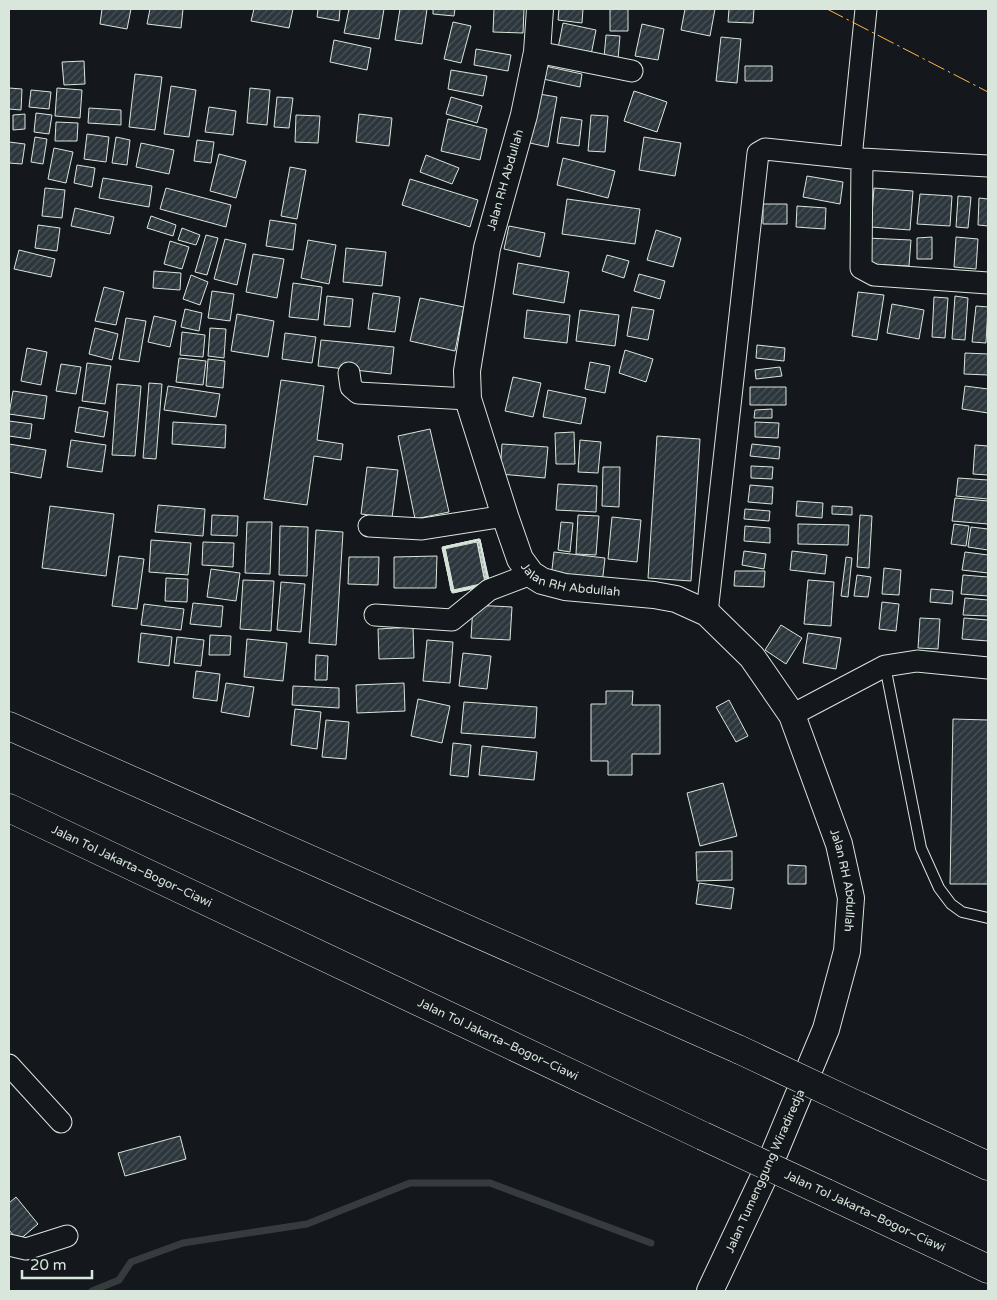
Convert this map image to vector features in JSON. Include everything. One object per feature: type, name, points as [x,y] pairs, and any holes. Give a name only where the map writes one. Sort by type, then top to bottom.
[{"type":"highway","points":[[9,726],[740,1050],[988,1166]]},
{"type":"highway","name":"Jalan Tol Jakarta–Bogor–Ciawi","points":[[9,808],[988,1269]]},
{"type":"street","name":"Jalan RH Abdullah","points":[[540,9],[537,52],[524,115],[487,248],[467,371],[468,399],[520,559],[531,574],[542,581],[564,587],[654,595],[676,599],[707,613],[752,657],[792,715],[837,836],[851,898],[847,951],[826,1029],[818,1050]]},
{"type":"street","points":[[866,9],[856,158],[861,268],[874,275],[988,283]]},
{"type":"street","points":[[537,52],[632,71]]},
{"type":"street","points":[[707,613],[758,153],[766,149],[856,158],[988,166]]},
{"type":"street","points":[[349,373],[351,387],[358,393],[468,399]]},
{"type":"street","points":[[369,526],[422,529],[505,516]]},
{"type":"street","points":[[375,615],[452,620],[489,590],[531,574]]},
{"type":"street","points":[[792,715],[884,666],[917,661],[988,668]]},
{"type":"street","name":"Jalan Tumenggung Wiradiredja","points":[[710,1291],[768,1168],[818,1050]]},
{"type":"street","points":[[9,1065],[61,1122]]},
{"type":"street","points":[[9,1245],[26,1249],[66,1236]]},
{"type":"lane","points":[[884,666],[921,848],[940,888],[951,904],[962,912],[988,918]]},
{"type":"building","points":[[102,9],[131,9],[127,29],[100,24]]},
{"type":"building","points":[[150,9],[183,9],[181,28],[147,24]]},
{"type":"building","points":[[254,9],[293,9],[289,28],[251,21]]},
{"type":"building","points":[[318,9],[340,9],[339,21],[317,17]]},
{"type":"building","points":[[349,9],[384,9],[379,39],[344,33]]},
{"type":"building","points":[[400,9],[427,9],[422,44],[395,40]]},
{"type":"building","points":[[433,9],[455,9],[454,16],[433,14]]},
{"type":"building","points":[[494,9],[524,9],[523,33],[493,32]]},
{"type":"building","points":[[559,9],[583,9],[582,23],[558,20]]},
{"type":"building","points":[[610,9],[628,9],[628,31],[610,31]]},
{"type":"building","points":[[685,9],[715,9],[710,36],[681,30]]},
{"type":"building","points":[[729,9],[754,9],[753,23],[728,22]]},
{"type":"building","points":[[453,22],[471,26],[461,63],[444,59]]},
{"type":"building","points":[[563,23],[596,30],[591,55],[558,48]]},
{"type":"building","points":[[642,24],[664,29],[658,60],[635,56]]},
{"type":"building","points":[[606,35],[620,36],[618,59],[604,58]]},
{"type":"building","points":[[721,37],[741,39],[737,83],[716,81]]},
{"type":"building","points":[[334,40],[371,48],[367,70],[330,62]]},
{"type":"building","points":[[476,49],[511,55],[508,71],[474,65]]},
{"type":"building","points":[[84,61],[85,84],[64,85],[62,62]]},
{"type":"building","points":[[545,66],[582,74],[580,87],[543,79]]},
{"type":"building","points":[[745,66],[772,66],[772,81],[745,81]]},
{"type":"building","points":[[451,70],[487,76],[483,96],[448,89]]},
{"type":"building","points":[[135,74],[162,77],[155,130],[129,127]]},
{"type":"building","points":[[171,86],[196,90],[189,137],[164,134]]},
{"type":"building","points":[[9,88],[22,89],[21,110],[9,109]]},
{"type":"building","points":[[57,88],[82,90],[80,118],[55,116]]},
{"type":"building","points":[[250,88],[270,90],[267,125],[247,123]]},
{"type":"building","points":[[31,90],[51,92],[49,109],[29,107]]},
{"type":"building","points":[[634,91],[667,102],[657,132],[624,121]]},
{"type":"building","points":[[539,94],[557,97],[548,147],[530,143]]},
{"type":"building","points":[[277,97],[293,98],[289,128],[274,127]]},
{"type":"building","points":[[451,97],[482,106],[477,123],[446,114]]},
{"type":"building","points":[[209,107],[236,111],[233,135],[205,132]]},
{"type":"building","points":[[89,108],[121,110],[121,125],[88,123]]},
{"type":"building","points":[[36,113],[52,115],[49,134],[34,132]]},
{"type":"building","points":[[25,114],[25,129],[13,130],[13,115]]},
{"type":"building","points":[[359,114],[392,118],[389,146],[356,142]]},
{"type":"building","points":[[296,115],[320,116],[318,143],[295,142]]},
{"type":"building","points":[[591,115],[608,116],[605,152],[588,151]]},
{"type":"building","points":[[561,117],[582,120],[579,146],[557,143]]},
{"type":"building","points":[[448,119],[487,129],[480,160],[441,151]]},
{"type":"building","points":[[56,122],[78,123],[77,141],[55,141]]},
{"type":"building","points":[[87,134],[109,137],[106,162],[84,159]]},
{"type":"building","points":[[35,137],[47,139],[43,164],[31,162]]},
{"type":"building","points":[[116,137],[130,140],[127,165],[112,163]]},
{"type":"building","points":[[644,137],[681,143],[675,176],[639,170]]},
{"type":"building","points":[[197,140],[214,142],[211,163],[194,161]]},
{"type":"building","points":[[9,142],[25,144],[22,164],[9,163]]},
{"type":"building","points":[[141,143],[174,150],[169,174],[136,167]]},
{"type":"building","points":[[54,148],[73,152],[66,183],[48,179]]},
{"type":"building","points":[[219,154],[246,161],[236,198],[210,191]]},
{"type":"building","points":[[426,155],[459,168],[452,184],[420,172]]},
{"type":"building","points":[[563,158],[615,171],[608,198],[557,185]]},
{"type":"building","points":[[77,165],[95,168],[92,187],[74,183]]},
{"type":"building","points":[[290,167],[306,170],[297,219],[281,216]]},
{"type":"building","points":[[807,176],[843,182],[840,204],[803,197]]},
{"type":"building","points":[[103,178],[152,186],[149,207],[99,198]]},
{"type":"building","points":[[410,179],[478,200],[470,227],[402,205]]},
{"type":"building","points":[[45,188],[65,190],[62,218],[42,216]]},
{"type":"building","points":[[166,188],[231,205],[226,227],[160,209]]},
{"type":"building","points":[[874,188],[913,191],[910,230],[871,227]]},
{"type":"building","points":[[920,194],[952,196],[950,226],[917,224]]},
{"type":"building","points":[[958,196],[971,197],[968,228],[956,227]]},
{"type":"building","points":[[979,198],[988,199],[988,226],[978,225]]},
{"type":"building","points":[[567,199],[640,209],[635,244],[562,234]]},
{"type":"building","points":[[763,204],[787,204],[787,224],[763,224]]},
{"type":"building","points":[[797,206],[826,208],[825,229],[796,227]]},
{"type":"building","points":[[75,208],[114,217],[110,234],[71,226]]},
{"type":"building","points":[[151,216],[176,225],[173,236],[147,228]]},
{"type":"building","points":[[270,220],[296,224],[293,250],[266,246]]},
{"type":"building","points":[[38,225],[60,228],[57,251],[35,248]]},
{"type":"building","points":[[509,226],[545,233],[540,257],[504,249]]},
{"type":"building","points":[[182,228],[200,235],[196,245],[178,240]]},
{"type":"building","points":[[656,230],[681,238],[673,267],[647,260]]},
{"type":"building","points":[[206,235],[218,238],[207,275],[195,272]]},
{"type":"building","points":[[932,237],[932,259],[917,259],[917,238]]},
{"type":"building","points":[[956,237],[978,239],[976,269],[954,267]]},
{"type":"building","points":[[866,238],[911,240],[909,266],[865,264]]},
{"type":"building","points":[[225,239],[246,244],[237,285],[214,279]]},
{"type":"building","points":[[308,240],[336,245],[329,284],[301,278]]},
{"type":"building","points":[[170,241],[189,247],[182,269],[164,264]]},
{"type":"building","points":[[346,248],[386,252],[382,286],[343,282]]},
{"type":"building","points":[[19,250],[55,259],[51,277],[14,269]]},
{"type":"building","points":[[253,254],[284,259],[277,298],[246,292]]},
{"type":"building","points":[[607,255],[629,261],[624,278],[602,271]]},
{"type":"building","points":[[518,263],[569,272],[564,303],[513,294]]},
{"type":"building","points":[[154,271],[181,273],[180,290],[153,288]]},
{"type":"building","points":[[639,274],[665,281],[660,299],[634,291]]},
{"type":"building","points":[[191,275],[208,282],[200,305],[183,299]]},
{"type":"building","points":[[293,283],[322,287],[318,320],[289,317]]},
{"type":"building","points":[[104,287],[124,292],[116,325],[95,321]]},
{"type":"building","points":[[212,291],[234,294],[230,321],[208,318]]},
{"type":"building","points":[[858,292],[884,295],[877,340],[852,336]]},
{"type":"building","points":[[373,293],[400,297],[395,332],[368,329]]},
{"type":"building","points":[[327,296],[353,299],[350,327],[324,325]]},
{"type":"building","points":[[955,296],[968,298],[965,340],[952,339]]},
{"type":"building","points":[[934,297],[948,298],[945,338],[932,337]]},
{"type":"building","points":[[420,298],[464,307],[455,351],[410,341]]},
{"type":"building","points":[[892,304],[924,310],[919,339],[887,333]]},
{"type":"building","points":[[976,306],[988,307],[986,343],[972,342]]},
{"type":"building","points":[[632,307],[654,310],[648,340],[627,336]]},
{"type":"building","points":[[185,309],[202,313],[199,331],[181,327]]},
{"type":"building","points":[[527,310],[570,315],[567,343],[524,338]]},
{"type":"building","points":[[580,310],[619,315],[615,346],[576,341]]},
{"type":"building","points":[[237,314],[274,321],[268,357],[231,351]]},
{"type":"building","points":[[154,316],[176,321],[170,347],[148,342]]},
{"type":"building","points":[[126,318],[146,321],[139,362],[119,359]]},
{"type":"building","points":[[95,328],[118,334],[112,360],[89,354]]},
{"type":"building","points":[[210,328],[226,329],[224,358],[208,356]]},
{"type":"building","points":[[182,332],[205,335],[203,357],[180,355]]},
{"type":"building","points":[[285,333],[316,337],[312,363],[282,359]]},
{"type":"building","points":[[321,340],[394,347],[391,374],[318,366]]},
{"type":"building","points":[[757,345],[785,348],[784,361],[756,358]]},
{"type":"building","points":[[27,348],[47,352],[41,385],[21,381]]},
{"type":"building","points":[[625,350],[653,359],[646,382],[619,373]]},
{"type":"building","points":[[965,353],[988,354],[988,375],[964,374]]},
{"type":"building","points":[[179,358],[206,361],[203,385],[176,382]]},
{"type":"building","points":[[208,359],[225,361],[223,388],[206,386]]},
{"type":"building","points":[[590,362],[610,366],[605,393],[585,389]]},
{"type":"building","points":[[87,363],[111,366],[105,404],[82,401]]},
{"type":"building","points":[[61,364],[81,367],[76,394],[56,391]]},
{"type":"building","points":[[780,367],[782,376],[756,379],[755,370]]},
{"type":"building","points":[[513,377],[541,383],[533,417],[505,411]]},
{"type":"building","points":[[281,380],[324,386],[317,440],[343,444],[341,460],[314,456],[307,505],[264,499]]},
{"type":"building","points":[[149,383],[162,384],[156,459],[143,458]]},
{"type":"building","points":[[117,384],[141,386],[135,456],[112,455]]},
{"type":"building","points":[[168,386],[220,394],[216,417],[164,410]]},
{"type":"building","points":[[965,386],[988,389],[988,413],[962,409]]},
{"type":"building","points":[[750,387],[786,387],[786,405],[750,405]]},
{"type":"building","points":[[548,390],[586,398],[581,424],[543,417]]},
{"type":"building","points":[[13,391],[47,396],[44,419],[9,414]]},
{"type":"building","points":[[79,407],[108,412],[104,437],[75,432]]},
{"type":"building","points":[[772,409],[772,418],[754,418],[755,410]]},
{"type":"building","points":[[9,421],[32,424],[30,439],[9,436]]},
{"type":"building","points":[[173,422],[226,425],[225,448],[172,444]]},
{"type":"building","points":[[755,422],[779,423],[778,438],[755,437]]},
{"type":"building","points":[[430,429],[449,512],[415,519],[398,436]]},
{"type":"building","points":[[574,432],[575,464],[556,464],[555,433]]},
{"type":"building","points":[[657,436],[700,439],[691,581],[648,578]]},
{"type":"building","points":[[71,440],[106,445],[102,472],[67,467]]},
{"type":"building","points":[[580,440],[601,442],[598,473],[578,472]]},
{"type":"building","points":[[9,444],[46,450],[41,478],[9,472]]},
{"type":"building","points":[[502,444],[548,447],[545,478],[500,474]]},
{"type":"building","points":[[752,444],[780,447],[779,459],[750,456]]},
{"type":"building","points":[[975,445],[988,446],[988,475],[973,474]]},
{"type":"building","points":[[751,466],[773,467],[772,479],[751,478]]},
{"type":"building","points":[[367,467],[398,470],[392,518],[361,514]]},
{"type":"building","points":[[603,467],[620,467],[619,507],[602,506]]},
{"type":"building","points":[[958,478],[988,480],[988,499],[956,496]]},
{"type":"building","points":[[558,484],[597,486],[596,512],[556,510]]},
{"type":"building","points":[[750,485],[773,487],[772,504],[748,502]]},
{"type":"building","points":[[955,498],[988,501],[988,524],[952,521]]},
{"type":"building","points":[[797,501],[823,503],[822,518],[796,516]]},
{"type":"building","points":[[158,505],[205,509],[203,536],[155,532]]},
{"type":"building","points":[[50,506],[114,514],[106,576],[42,568]]},
{"type":"building","points":[[832,506],[852,507],[852,515],[832,514]]},
{"type":"building","points":[[745,509],[770,511],[769,521],[744,519]]},
{"type":"building","points":[[212,515],[238,516],[237,536],[211,535]]},
{"type":"building","points":[[578,515],[599,516],[596,555],[576,554]]},
{"type":"building","points":[[860,515],[872,516],[869,568],[857,567]]},
{"type":"building","points":[[612,517],[641,520],[637,562],[608,559]]},
{"type":"building","points":[[247,522],[272,522],[270,574],[245,573]]},
{"type":"building","points":[[561,522],[573,523],[570,552],[558,550]]},
{"type":"building","points":[[798,524],[849,525],[848,545],[798,544]]},
{"type":"building","points":[[954,524],[969,526],[966,546],[951,544]]},
{"type":"building","points":[[280,526],[308,527],[307,576],[279,575]]},
{"type":"building","points":[[745,526],[770,528],[770,543],[744,541]]},
{"type":"building","points":[[971,527],[988,529],[988,550],[968,547]]},
{"type":"building","points":[[316,530],[343,532],[336,645],[309,643]]},
{"type":"building","points":[[479,539],[488,585],[452,593],[442,547]]},
{"type":"building","points":[[479,539],[489,585],[453,593],[443,547]]},
{"type":"building","points":[[480,539],[489,583],[453,591],[444,547]]},
{"type":"building","points":[[151,540],[191,543],[188,575],[149,572]]},
{"type":"building","points":[[478,540],[487,584],[452,592],[442,548]]},
{"type":"building","points":[[480,540],[489,583],[454,591],[445,548]]},
{"type":"building","points":[[480,540],[490,584],[454,592],[445,548]]},
{"type":"building","points":[[477,541],[486,584],[451,591],[443,548]]},
{"type":"building","points":[[203,542],[234,543],[233,567],[202,565]]},
{"type":"building","points":[[477,542],[485,583],[453,590],[444,549]]},
{"type":"building","points":[[744,551],[766,554],[764,569],[742,565]]},
{"type":"building","points":[[792,551],[827,555],[825,574],[790,570]]},
{"type":"building","points":[[554,552],[605,558],[602,584],[551,578]]},
{"type":"building","points":[[965,552],[988,555],[988,573],[962,570]]},
{"type":"building","points":[[119,556],[144,559],[137,609],[112,606]]},
{"type":"building","points":[[437,556],[436,588],[394,588],[394,557]]},
{"type":"building","points":[[349,557],[379,557],[378,585],[348,584]]},
{"type":"building","points":[[846,557],[852,558],[848,597],[841,596]]},
{"type":"building","points":[[884,568],[901,570],[899,595],[882,594]]},
{"type":"building","points":[[211,569],[240,573],[236,601],[207,597]]},
{"type":"building","points":[[735,571],[765,571],[764,587],[734,586]]},
{"type":"building","points":[[857,575],[871,577],[868,597],[854,596]]},
{"type":"building","points":[[963,575],[988,577],[988,596],[961,594]]},
{"type":"building","points":[[166,578],[188,579],[187,602],[165,601]]},
{"type":"building","points":[[243,580],[274,581],[271,631],[240,629]]},
{"type":"building","points":[[808,580],[834,582],[831,626],[804,624]]},
{"type":"building","points":[[281,582],[305,584],[301,632],[277,630]]},
{"type":"building","points":[[931,589],[953,591],[952,604],[930,602]]},
{"type":"building","points":[[965,598],[988,600],[988,616],[963,615]]},
{"type":"building","points":[[882,602],[899,604],[896,631],[879,629]]},
{"type":"building","points":[[193,603],[223,606],[221,627],[190,624]]},
{"type":"building","points":[[144,604],[184,609],[181,630],[141,625]]},
{"type":"building","points":[[473,605],[512,607],[510,640],[471,638]]},
{"type":"building","points":[[920,618],[940,619],[938,649],[918,648]]},
{"type":"building","points":[[964,618],[988,620],[988,641],[962,639]]},
{"type":"building","points":[[781,625],[802,638],[786,664],[765,650]]},
{"type":"building","points":[[413,627],[414,658],[379,659],[378,629]]},
{"type":"building","points":[[141,633],[172,637],[169,666],[138,662]]},
{"type":"building","points":[[808,633],[841,638],[836,669],[803,663]]},
{"type":"building","points":[[210,635],[231,636],[230,655],[209,655]]},
{"type":"building","points":[[177,637],[204,640],[201,666],[174,663]]},
{"type":"building","points":[[247,639],[287,643],[283,681],[244,677]]},
{"type":"building","points":[[427,640],[453,642],[450,683],[423,681]]},
{"type":"building","points":[[463,653],[491,656],[487,689],[459,686]]},
{"type":"building","points":[[316,655],[328,656],[327,680],[315,680]]},
{"type":"building","points":[[196,671],[220,674],[217,701],[193,698]]},
{"type":"building","points":[[226,683],[254,687],[249,717],[221,712]]},
{"type":"building","points":[[404,683],[405,711],[357,713],[356,685]]},
{"type":"building","points":[[293,686],[339,688],[339,708],[292,705]]},
{"type":"building","points":[[606,691],[633,691],[632,705],[660,705],[660,754],[632,754],[632,775],[608,775],[608,761],[591,761],[591,704],[606,704]]},
{"type":"building","points":[[418,699],[450,706],[442,743],[411,736]]},
{"type":"building","points":[[729,700],[748,736],[736,742],[716,707]]},
{"type":"building","points":[[464,702],[537,707],[535,738],[461,733]]},
{"type":"building","points":[[295,709],[321,712],[317,749],[291,745]]},
{"type":"building","points":[[953,719],[988,720],[988,884],[950,884]]},
{"type":"building","points":[[326,720],[349,722],[346,759],[322,757]]},
{"type":"building","points":[[453,743],[471,745],[468,777],[450,775]]},
{"type":"building","points":[[482,746],[537,752],[534,780],[479,775]]},
{"type":"building","points":[[723,783],[737,836],[700,846],[687,793]]},
{"type":"building","points":[[732,851],[732,880],[697,881],[696,852]]},
{"type":"building","points":[[788,865],[806,866],[806,884],[788,884]]},
{"type":"building","points":[[699,883],[734,888],[731,909],[696,904]]},
{"type":"building","points":[[180,1136],[186,1159],[125,1176],[118,1153]]},
{"type":"building","points":[[16,1197],[38,1224],[18,1241],[9,1230],[9,1203]]},
{"type":"waterway","points":[[92,1291],[119,1280],[131,1262],[183,1243],[307,1224],[410,1183],[490,1183],[651,1243]]},
{"type":"power","points":[[827,9],[988,92]]}]
